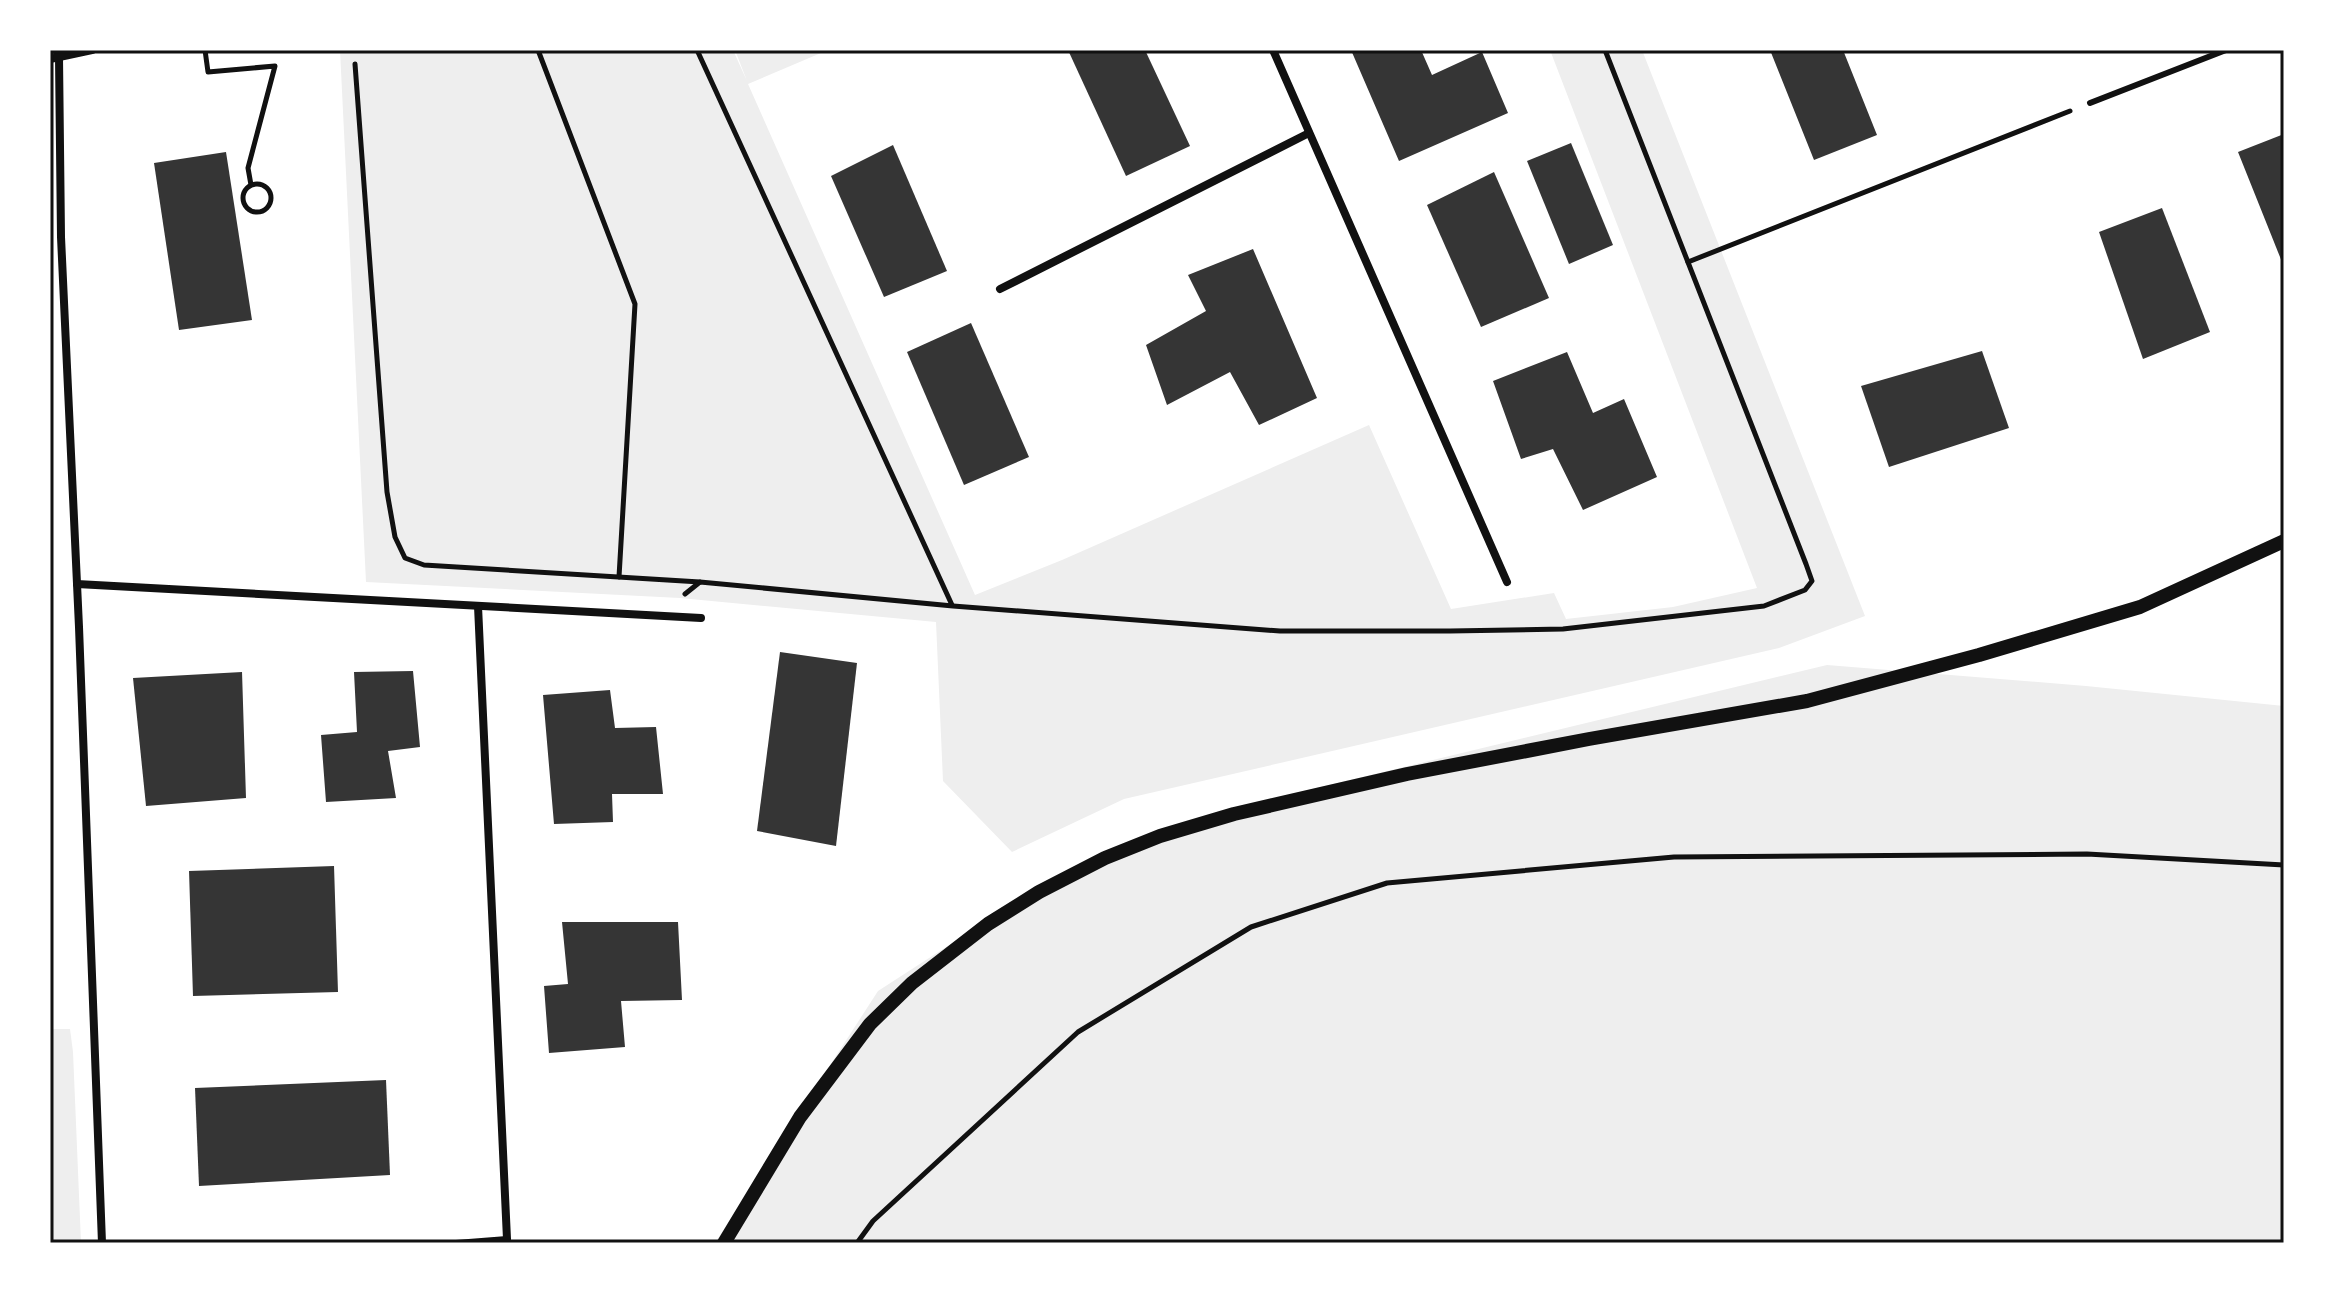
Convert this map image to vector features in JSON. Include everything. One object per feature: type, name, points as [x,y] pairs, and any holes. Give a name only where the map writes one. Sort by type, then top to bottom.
[{"type":"street","points":[[92,50],[55,55],[102,1243]]},
{"type":"street","points":[[1273,50],[1507,582]]},
{"type":"street","points":[[1000,289],[1309,133]]},
{"type":"street","points":[[724,1243],[800,1117],[870,1024],[912,983],[988,924],[1039,892],[1105,858],[1160,836],[1234,814],[1407,774],[1807,701],[1921,671],[2140,607],[2284,541]]},
{"type":"street","points":[[77,584],[701,618]]},
{"type":"street","points":[[478,606],[507,1241]]},
{"type":"lane","points":[[2090,103],[2226,50]]},
{"type":"lane","points":[[456,1243],[507,1241]]},
{"type":"path","points":[[205,50],[208,72],[275,66],[248,168],[251,185]]},
{"type":"path","points":[[538,50],[635,304],[619,577]]},
{"type":"path","points":[[697,50],[953,606]]},
{"type":"path","points":[[355,64],[387,492],[395,537],[405,558],[424,565],[700,582],[953,606],[1280,631],[1563,629],[1764,606],[1805,590],[1812,581],[1605,50]]},
{"type":"path","points":[[1688,262],[2090,103]]},
{"type":"path","points":[[260,184],[268,189],[271,202],[266,210],[257,213],[245,206],[244,192],[251,185],[260,184]]},
{"type":"path","points":[[680,617],[680,598],[700,582]]},
{"type":"path","points":[[857,1243],[873,1221],[1078,1032],[1251,927],[1387,883],[1674,857],[2087,854],[2284,865]]},
{"type":"shaded area","points":[[340,50],[733,50],[747,81],[735,50],[828,50],[748,84],[975,595],[1369,425],[1451,609],[1554,593],[1566,619],[1673,607],[1757,588],[1550,50],[1642,50],[1865,616],[1779,648],[1124,799],[1012,852],[943,781],[936,622],[680,598],[366,582]]},
{"type":"shaded area","points":[[1827,665],[2284,706],[2284,1243],[715,1243],[878,991],[1045,883],[1267,800]]},
{"type":"shaded area","points":[[50,1029],[70,1029],[81,1243],[50,1243]]},
{"type":"building","points":[[1068,50],[1145,50],[1190,146],[1126,176]]},
{"type":"building","points":[[1351,50],[1421,50],[1432,75],[1482,52],[1508,113],[1399,161]]},
{"type":"building","points":[[1770,50],[1843,50],[1877,135],[1814,160]]},
{"type":"building","points":[[2284,134],[2284,267],[2238,152]]},
{"type":"building","points":[[1571,143],[1613,245],[1569,264],[1527,161]]},
{"type":"building","points":[[893,145],[947,271],[884,297],[831,176]]},
{"type":"building","points":[[226,152],[252,320],[179,330],[154,163]]},
{"type":"building","points":[[1494,172],[1549,298],[1481,327],[1427,205]]},
{"type":"building","points":[[2162,208],[2210,332],[2143,359],[2099,232]]},
{"type":"building","points":[[1253,249],[1317,398],[1259,425],[1230,372],[1167,405],[1146,345],[1206,311],[1188,275]]},
{"type":"building","points":[[971,323],[1029,457],[964,485],[907,352]]},
{"type":"building","points":[[1982,351],[2009,428],[1889,467],[1861,386]]},
{"type":"building","points":[[1567,352],[1593,413],[1624,399],[1657,477],[1583,510],[1553,449],[1521,459],[1493,381]]},
{"type":"building","points":[[780,652],[857,663],[836,846],[757,831]]},
{"type":"building","points":[[413,671],[420,747],[388,751],[396,798],[326,802],[321,735],[357,732],[354,672]]},
{"type":"building","points":[[242,672],[246,798],[146,806],[133,678]]},
{"type":"building","points":[[610,690],[615,728],[656,727],[663,794],[612,794],[613,822],[554,824],[543,695]]},
{"type":"building","points":[[334,866],[338,992],[193,996],[189,871]]},
{"type":"building","points":[[562,922],[678,922],[682,1000],[621,1001],[625,1047],[549,1053],[544,986],[568,984]]},
{"type":"building","points":[[386,1080],[390,1175],[199,1186],[195,1088]]}]
